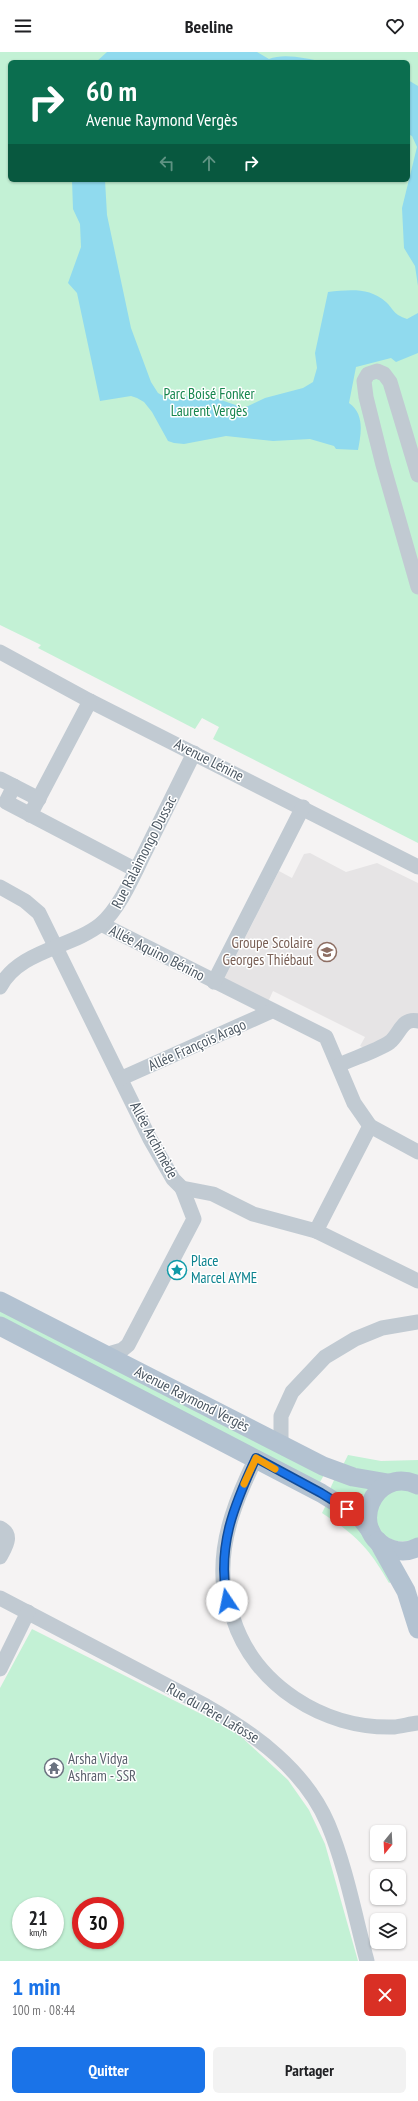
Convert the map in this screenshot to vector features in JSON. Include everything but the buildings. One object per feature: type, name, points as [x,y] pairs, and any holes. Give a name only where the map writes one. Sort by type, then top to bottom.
[{"type":"main road","name":"Avenue Raymond Vergès","points":[[0,1301],[323,1466],[353,1478],[388,1483],[400,1481],[416,1483]]},
{"type":"main road","name":"Avenue Raymond Vergès","points":[[0,1326],[321,1493],[360,1517],[374,1536]]},
{"type":"main road","points":[[388,1483],[372,1498],[368,1508],[368,1519],[374,1536],[406,1592],[418,1629]]},
{"type":"main road","points":[[374,1536],[387,1547],[396,1550],[406,1551],[418,1547]]},
{"type":"street","points":[[418,475],[390,382],[384,374],[377,371],[368,374],[364,381],[366,397],[383,465],[418,586]]},
{"type":"street","name":"Avenue Lénine","points":[[0,652],[90,701],[303,807],[418,867]]},
{"type":"street","points":[[30,815],[90,701]]},
{"type":"street","name":"Rue Ralaimongo Dussac","points":[[0,987],[5,978],[21,964],[57,948],[101,924],[112,913],[136,870],[194,753]]},
{"type":"street","points":[[0,779],[39,799]]},
{"type":"street","points":[[14,786],[6,802],[136,870]]},
{"type":"street","points":[[214,982],[303,807]]},
{"type":"street","name":"Allée Archimède","points":[[0,887],[25,901],[40,913],[122,1078],[150,1140],[173,1179],[182,1188],[213,1194],[253,1214],[316,1231],[418,1281]]},
{"type":"street","name":"Allée Aquino Bénino","points":[[101,924],[326,1037],[339,1065]]},
{"type":"street","name":"Allée François Arago","points":[[122,1078],[272,1011]]},
{"type":"street","points":[[418,1021],[411,1021],[405,1024],[390,1042],[339,1065],[354,1103],[370,1126],[418,1152]]},
{"type":"street","points":[[316,1231],[370,1126]]},
{"type":"street","points":[[105,1355],[122,1350],[128,1345],[194,1219],[182,1188]]},
{"type":"street","points":[[281,1445],[281,1416],[292,1392],[325,1357],[354,1339],[382,1328],[418,1322]]},
{"type":"street","points":[[128,1345],[132,1362],[138,1372]]},
{"type":"street","points":[[256,1458],[240,1491],[227,1531],[224,1554],[223,1578],[227,1601],[243,1644],[269,1679],[286,1693],[305,1705],[350,1721],[394,1726],[418,1723]]},
{"type":"street","points":[[0,1528],[7,1534],[8,1539],[0,1557]]},
{"type":"street","name":"Rue du Père Lafosse","points":[[0,1598],[236,1723],[266,1744],[299,1780],[316,1802],[328,1823],[337,1849],[367,1961]]},
{"type":"street","points":[[0,1669],[28,1612]]},
{"type":"shaded area","name":"Groupe Scolaire Georges Thiébaut","points":[[310,853],[346,872],[377,863],[418,883],[418,1015],[415,1014],[397,1021],[389,1037],[366,1049],[360,1046],[365,1037],[273,991],[268,1002],[224,979],[279,871],[292,878],[304,854]]},
{"type":"green space","name":"Parc Boisé Fonker Laurent Vergès","points":[[0,52],[418,52],[418,843],[213,739],[219,727],[202,718],[195,729],[38,648],[41,645],[0,625]]},
{"type":"green space","points":[[0,1306],[325,1473],[319,1484],[0,1320]]},
{"type":"green space","points":[[348,1455],[381,1461],[418,1460],[418,1478],[383,1476],[343,1465]]},
{"type":"green space","points":[[335,1478],[372,1486],[361,1510],[330,1489]]},
{"type":"green space","points":[[402,1488],[418,1493],[418,1538],[406,1541],[396,1541],[387,1537],[380,1530],[376,1522],[375,1513],[378,1504],[386,1494]]},
{"type":"green space","points":[[326,1505],[352,1520],[393,1581],[389,1583],[375,1560],[361,1543],[344,1528],[322,1513]]},
{"type":"green space","points":[[32,1629],[235,1731],[288,1780],[309,1810],[325,1844],[358,1961],[0,1961],[0,1688]]},
{"type":"water","points":[[107,52],[257,52],[269,59],[288,56],[313,60],[98,60]]},
{"type":"water","points":[[410,81],[418,86],[418,286],[415,266],[404,248],[402,208],[408,182],[410,182],[410,175],[417,147],[412,136],[410,135]]},
{"type":"water","points":[[72,182],[105,182],[107,215],[131,328],[151,382],[158,393],[171,400],[177,401],[194,393],[201,393],[244,408],[265,398],[303,388],[313,382],[317,368],[315,353],[328,292],[351,290],[366,292],[379,297],[402,317],[407,319],[418,313],[418,353],[396,362],[391,358],[356,367],[349,403],[358,413],[360,418],[361,431],[358,450],[336,449],[334,446],[310,439],[273,441],[226,436],[184,444],[168,441],[152,412],[144,402],[131,396],[100,401],[77,293],[68,283],[81,247],[80,224],[73,209]]},
{"type":"slow traffic","points":[[244,1484],[256,1458],[275,1469]]},
{"type":"place","name":"Groupe Scolaire Georges Thiébaut","points":[[327,952]]},
{"type":"place","name":"Place Marcel AYME","points":[[177,1270]]},
{"type":"place","name":"Arsha Vidya Ashram - SSR","points":[[54,1768]]},
{"type":"route","points":[[227,1601],[223,1578],[227,1531],[240,1491],[256,1458],[321,1493],[347,1509]]}]
